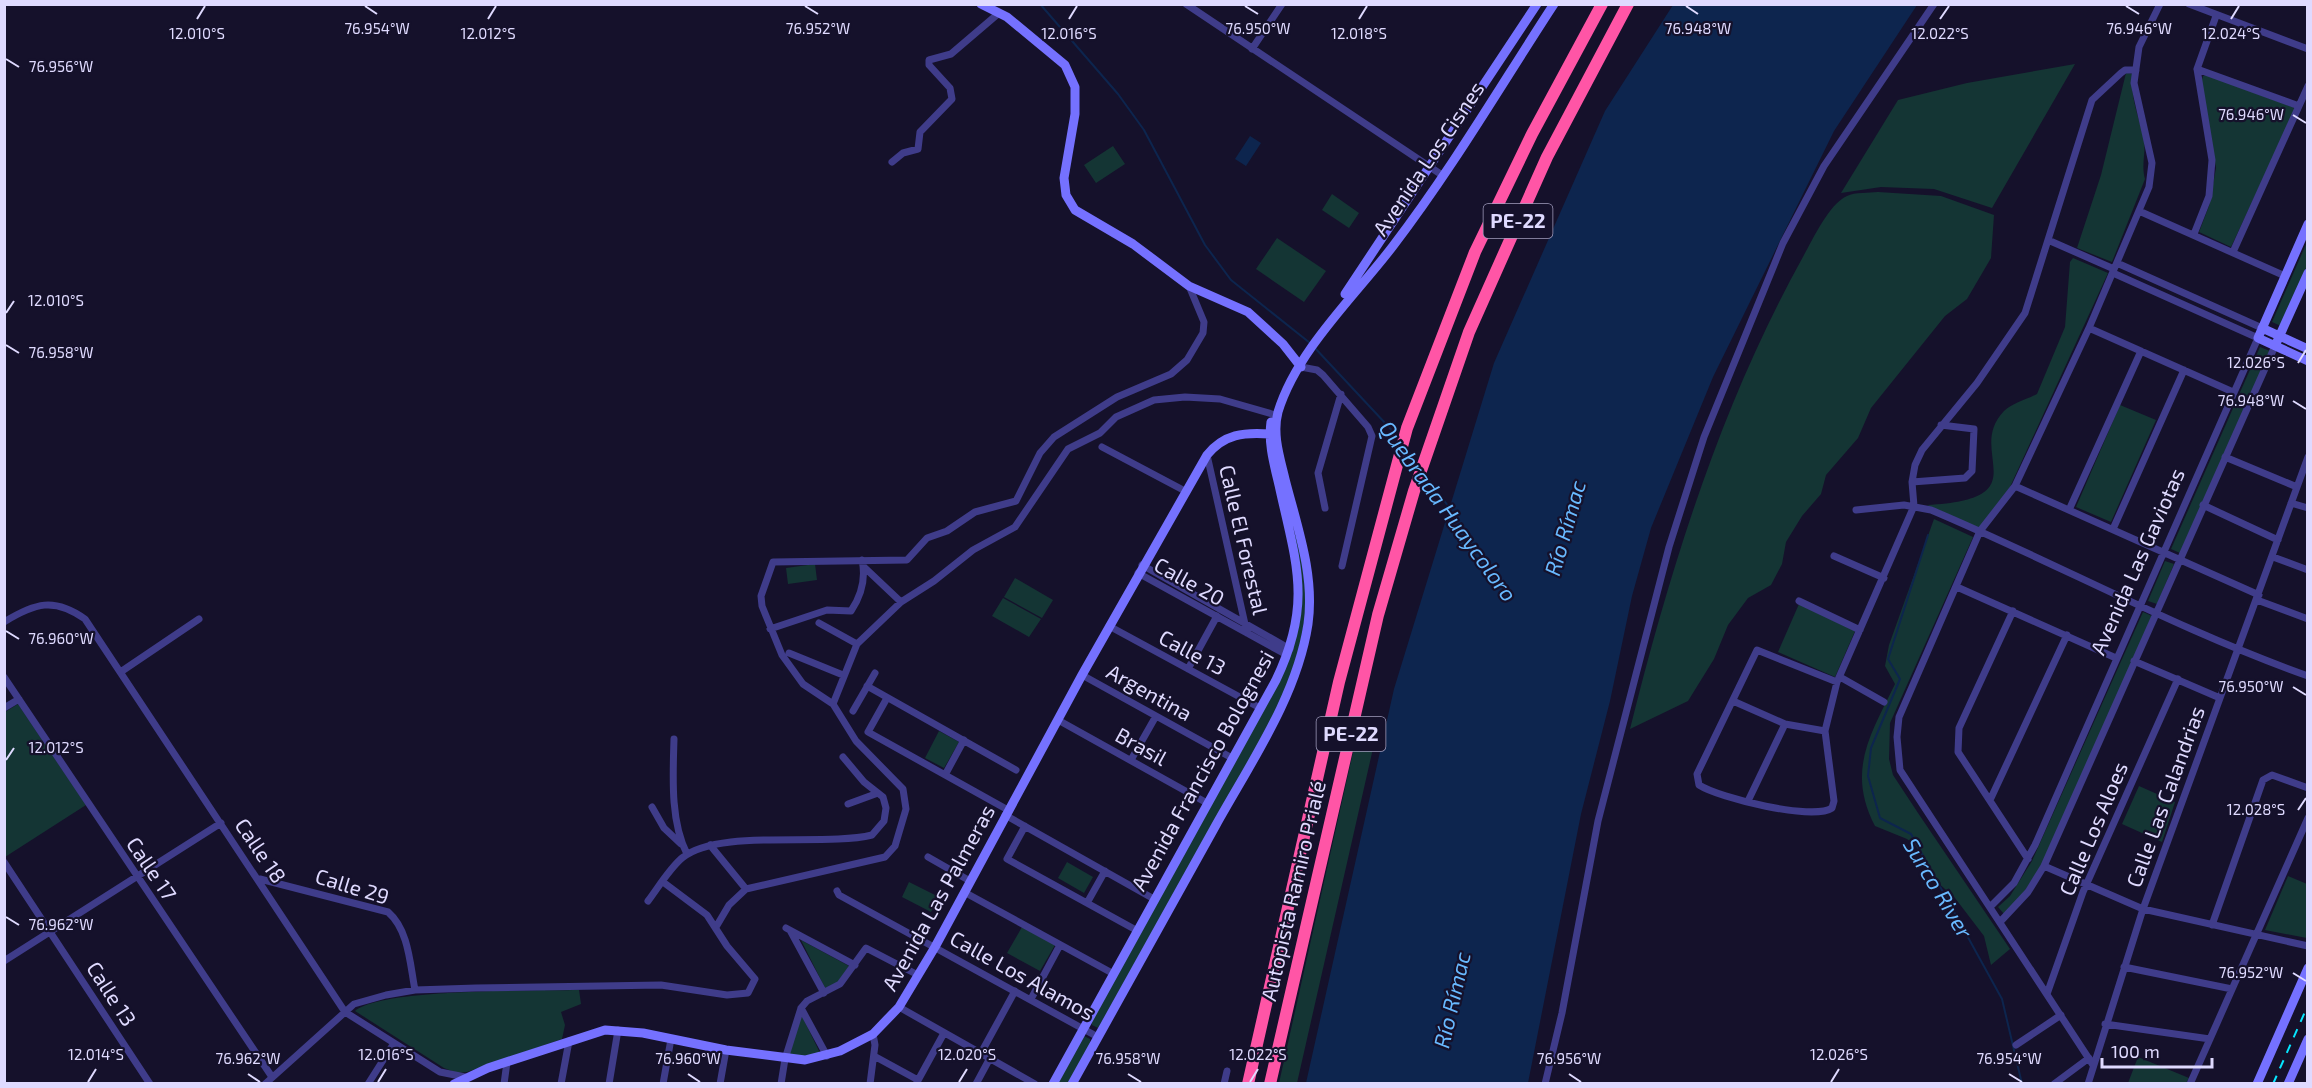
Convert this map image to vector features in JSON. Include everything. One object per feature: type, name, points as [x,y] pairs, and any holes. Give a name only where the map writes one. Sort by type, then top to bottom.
[{"type":"highway","name":"Autopista Ramiro Prialé","points":[[1248,1083],[1339,682],[1407,428],[1475,252],[1532,134],[1602,4]]},
{"type":"highway","name":"Autopista Ramiro Prialé","points":[[1270,1083],[1378,615],[1414,491],[1468,332],[1537,178],[1604,46],[1628,4]]},
{"type":"main road","points":[[981,4],[999,13],[1065,65],[1075,87],[1075,114],[1064,178],[1066,195],[1075,210],[1133,244],[1189,286],[1248,312],[1289,350],[1300,365]]},
{"type":"main road","name":"Avenida Los Cisnes","points":[[1325,328],[1537,4]]},
{"type":"main road","name":"Avenida Los Cisnes","points":[[1325,328],[1392,248],[1554,4]]},
{"type":"main road","points":[[1507,49],[1509,58],[1519,58]]},
{"type":"main road","name":"Avenida Las Gaviotas","points":[[2258,338],[2307,224]]},
{"type":"main road","name":"Avenida Las Gaviotas","points":[[2275,346],[2305,284],[2307,273]]},
{"type":"main road","name":"Avenida Francisco Bolognesi","points":[[1053,1083],[1289,652],[1297,624],[1300,600],[1270,434],[1272,414],[1305,356],[1325,328]]},
{"type":"main road","points":[[2262,328],[2307,349]]},
{"type":"main road","points":[[2258,338],[2307,361]]},
{"type":"main road","name":"Avenida Francisco Bolognesi","points":[[1072,1083],[1278,712],[1306,636],[1309,605],[1306,567],[1276,430],[1278,414],[1284,397],[1300,365]]},
{"type":"main road","name":"Avenida Las Palmeras","points":[[454,1083],[465,1077],[569,1041],[618,1030],[726,1050],[805,1060],[827,1056],[873,1034],[899,1007],[918,975],[1140,569],[1207,455],[1215,445],[1234,435],[1270,434]]},
{"type":"main road","points":[[2257,1083],[2307,968]]},
{"type":"main road","points":[[2288,1083],[2303,1063],[2307,1039]]},
{"type":"street","points":[[1186,4],[1442,175]]},
{"type":"street","points":[[1252,49],[1282,4]]},
{"type":"street","points":[[1545,1083],[1562,1013],[1598,821],[1669,547],[1704,437],[1783,243],[1824,166],[1934,4]]},
{"type":"street","points":[[2093,1065],[1900,770],[1897,737],[1899,717],[1980,531],[2015,486],[2089,328],[2149,187],[2152,163],[2148,137],[2137,105],[2134,83],[2139,47],[2160,4]]},
{"type":"street","points":[[2189,4],[2307,49]]},
{"type":"street","points":[[892,162],[903,153],[918,149],[920,132],[952,99],[950,88],[929,65],[929,60],[951,54],[999,13]]},
{"type":"street","points":[[2194,234],[2209,196],[2212,170],[2211,144],[2197,69],[2216,16]]},
{"type":"street","points":[[2197,69],[2299,106]]},
{"type":"street","points":[[1884,702],[1839,680],[1757,650],[1697,774],[1697,782],[1706,790],[1804,813],[1832,808],[1834,801],[1825,730],[1839,680],[1914,506],[1912,482],[1915,465],[1922,450],[1977,383],[2025,313],[2092,100],[2125,70],[2136,70]]},
{"type":"street","points":[[2233,252],[2307,86]]},
{"type":"street","points":[[2139,211],[2285,276]]},
{"type":"street","points":[[2048,240],[2262,328]]},
{"type":"street","points":[[2115,269],[2258,338]]},
{"type":"street","points":[[716,927],[729,905],[746,889],[885,857],[895,846],[906,809],[903,789],[856,741],[833,704],[803,684],[782,655],[762,606],[761,596],[773,562],[863,563],[907,560],[927,538],[947,531],[975,512],[1016,501],[1040,453],[1054,437],[1117,397],[1171,374],[1187,360],[1203,333],[1202,312],[1189,286]]},
{"type":"street","points":[[2089,328],[2233,392]]},
{"type":"street","name":"Avenida Las Gaviotas","points":[[1990,906],[2014,883],[2028,859],[2258,338]]},
{"type":"street","name":"Avenida Las Gaviotas","points":[[2000,922],[2028,892],[2044,866],[2275,346]]},
{"type":"street","points":[[2069,510],[2141,351]]},
{"type":"street","points":[[1300,365],[1320,372],[1368,427],[1372,436],[1342,567]]},
{"type":"street","points":[[2113,530],[2184,370]]},
{"type":"street","points":[[1325,508],[1318,473],[1341,394]]},
{"type":"street","points":[[833,704],[857,644],[901,602],[934,581],[973,550],[1015,527],[1068,449],[1100,433],[1116,417],[1154,400],[1185,397],[1220,399],[1272,414]]},
{"type":"street","points":[[1912,482],[1965,478],[1972,471],[1974,429],[1941,425]]},
{"type":"street","points":[[1102,447],[1185,491]]},
{"type":"street","name":"Calle El Forestal","points":[[1207,455],[1247,624],[1247,633]]},
{"type":"street","points":[[2225,457],[2297,487]]},
{"type":"street","name":"Calle Las Calandrias","points":[[2091,1082],[2093,1065],[2105,1024],[2143,909],[2273,557],[2307,457]]},
{"type":"street","points":[[2015,486],[2163,551],[2258,598],[2307,619]]},
{"type":"street","points":[[2291,503],[2307,508]]},
{"type":"street","points":[[2203,505],[2278,540]]},
{"type":"street","points":[[1856,510],[1914,506],[1932,511],[2156,611],[2238,651],[2307,676]]},
{"type":"street","points":[[1834,556],[1884,578]]},
{"type":"street","points":[[2273,557],[2307,570]]},
{"type":"street","points":[[863,563],[901,602]]},
{"type":"street","points":[[771,629],[827,610],[851,611],[861,591],[863,563]]},
{"type":"street","name":"Calle 20","points":[[1140,569],[1247,624],[1289,652]]},
{"type":"street","name":"Calle 20","points":[[1140,569],[1247,633],[1289,652]]},
{"type":"street","points":[[1957,587],[2116,658]]},
{"type":"street","points":[[1799,602],[1860,630]]},
{"type":"street","name":"Calle 18","points":[[4,622],[36,605],[59,606],[85,618],[260,879],[345,1012],[440,1072],[465,1077]]},
{"type":"street","points":[[2013,611],[1957,737],[1958,752],[1991,798],[2028,859]]},
{"type":"street","points":[[1188,669],[1217,616]]},
{"type":"street","points":[[122,671],[199,619]]},
{"type":"street","points":[[819,623],[857,644]]},
{"type":"street","name":"Calle 13","points":[[1109,626],[1260,708]]},
{"type":"street","points":[[1991,798],[2067,635]]},
{"type":"street","points":[[789,653],[843,675]]},
{"type":"street","points":[[2134,661],[2220,698]]},
{"type":"street","points":[[853,711],[875,673]]},
{"type":"street","name":"Argentina","points":[[1082,675],[1232,758]]},
{"type":"street","name":"Calle 17","points":[[4,677],[272,1077]]},
{"type":"street","name":"Calle Los Aloes","points":[[2047,994],[2087,884],[2178,680]]},
{"type":"street","points":[[867,686],[1016,770]]},
{"type":"street","points":[[887,698],[868,732],[945,775],[1025,826],[1154,898]]},
{"type":"street","points":[[4,708],[19,699]]},
{"type":"street","points":[[1732,701],[1785,724],[1825,730]]},
{"type":"street","points":[[1131,760],[1156,716]]},
{"type":"street","name":"Brasil","points":[[1058,720],[1207,803]]},
{"type":"street","points":[[1748,801],[1785,724]]},
{"type":"street","points":[[674,739],[673,785],[681,844]]},
{"type":"street","points":[[945,775],[964,740]]},
{"type":"street","points":[[648,901],[687,855],[710,845],[799,839],[841,840],[872,835],[884,820],[886,808],[883,797],[843,757]]},
{"type":"street","points":[[2212,925],[2263,780],[2272,775],[2307,788]]},
{"type":"street","points":[[848,804],[878,793]]},
{"type":"street","points":[[651,807],[664,828],[681,844],[687,855]]},
{"type":"street","points":[[2190,1083],[2307,818]]},
{"type":"street","points":[[4,961],[221,823]]},
{"type":"street","points":[[1025,826],[1007,859],[1136,930]]},
{"type":"street","points":[[710,845],[746,889]]},
{"type":"street","points":[[928,857],[970,881]]},
{"type":"street","name":"Calle 13","points":[[4,862],[150,1083]]},
{"type":"street","points":[[2044,866],[2143,909],[2307,946]]},
{"type":"street","points":[[1087,903],[1105,871]]},
{"type":"street","name":"Calle 29","points":[[260,879],[388,912],[396,919],[405,942],[415,990]]},
{"type":"street","points":[[265,1083],[345,1012],[365,999],[415,990],[661,985],[727,995],[748,993],[755,980],[727,946],[707,915],[663,882]]},
{"type":"street","name":"Calle Los Alamos","points":[[837,891],[839,896],[1098,1037]]},
{"type":"street","points":[[964,892],[1112,974]]},
{"type":"street","points":[[824,993],[789,930],[855,965]]},
{"type":"street","points":[[1030,999],[1060,945]]},
{"type":"street","points":[[781,1083],[785,1059],[801,1008],[807,1001],[840,984],[866,948],[918,975]]},
{"type":"street","points":[[2124,967],[2232,989]]},
{"type":"street","points":[[981,1053],[1015,991]]},
{"type":"street","points":[[899,1007],[1035,1083]]},
{"type":"street","points":[[801,1008],[827,1056]]},
{"type":"street","points":[[2016,1045],[2061,1015]]},
{"type":"street","points":[[2105,1024],[2210,1039]]},
{"type":"street","points":[[609,1083],[618,1030]]},
{"type":"street","points":[[874,1056],[917,1082],[944,1033]]},
{"type":"street","points":[[870,1083],[874,1056],[873,1034]]},
{"type":"street","points":[[663,1083],[671,1040]]},
{"type":"street","points":[[561,1083],[569,1041]]},
{"type":"street","points":[[368,1083],[394,1043]]},
{"type":"street","points":[[720,1083],[726,1050]]},
{"type":"street","points":[[976,1083],[990,1058]]},
{"type":"street","points":[[2054,1083],[2089,1058]]},
{"type":"street","points":[[504,1083],[507,1062]]},
{"type":"street","points":[[1224,1083],[1227,1071]]},
{"type":"green space","points":[[2075,64],[1992,208],[1934,189],[1881,187],[1841,193],[1898,100],[1967,83]]},
{"type":"green space","points":[[2126,73],[2133,74],[2134,99],[2144,140],[2145,179],[2112,262],[2077,248],[2101,175]]},
{"type":"green space","points":[[2206,75],[2293,107],[2295,110],[2231,247],[2199,232],[2209,206],[2216,168],[2201,83],[2203,76]]},
{"type":"green space","points":[[1113,146],[1125,164],[1096,183],[1084,165]]},
{"type":"green space","points":[[1878,192],[1941,196],[1994,215],[1991,258],[1967,299],[1945,316],[1871,408],[1858,438],[1826,475],[1821,494],[1802,516],[1786,542],[1782,564],[1771,585],[1748,598],[1728,625],[1714,659],[1688,701],[1630,729],[1681,546],[1724,426],[1748,368],[1822,222],[1834,206],[1847,196]]},
{"type":"green space","points":[[1332,194],[1359,213],[1349,228],[1322,210]]},
{"type":"green space","points":[[1277,238],[1326,271],[1304,302],[1256,269]]},
{"type":"green space","points":[[2307,242],[2307,266],[2281,326],[2272,322]]},
{"type":"green space","points":[[2073,258],[2108,273],[2010,487],[1979,528],[1927,505],[1962,501],[1982,494],[1991,483],[1994,471],[1991,442],[1994,427],[2007,408],[2037,394],[2065,327],[2070,262]]},
{"type":"green space","points":[[2260,347],[2270,351],[2180,553],[2171,549]]},
{"type":"green space","points":[[2120,405],[2156,420],[2111,522],[2076,507]]},
{"type":"green space","points":[[1934,519],[1973,537],[1890,723],[1889,759],[1893,775],[2010,949],[1991,965],[1984,936],[1955,898],[1935,880],[1916,846],[1907,839],[1875,826],[1863,787],[1862,770],[1870,736],[1895,684],[1885,666],[1889,645]]},
{"type":"green space","points":[[1294,532],[1305,579],[1306,602],[1299,647],[1284,692],[1275,714],[1098,1028],[1092,1025],[1091,1020],[1298,631],[1302,606]]},
{"type":"green space","points":[[2165,561],[2174,564],[2157,604],[2148,601]]},
{"type":"green space","points":[[815,564],[817,580],[788,584],[786,568]]},
{"type":"green space","points":[[1015,578],[1053,600],[1042,618],[1004,597]]},
{"type":"green space","points":[[1003,598],[1041,619],[1029,637],[992,616]]},
{"type":"green space","points":[[1799,604],[1855,631],[1835,677],[1778,652]]},
{"type":"green space","points":[[2143,612],[2152,616],[2047,856],[2021,897],[2004,914],[1998,907],[2010,896],[2032,861]]},
{"type":"green space","points":[[18,704],[86,805],[5,857],[5,712]]},
{"type":"green space","points":[[939,731],[959,742],[944,768],[925,758]]},
{"type":"green space","points":[[1356,739],[1374,744],[1297,1083],[1279,1083]]},
{"type":"green space","points":[[2139,786],[2175,802],[2162,842],[2122,824]]},
{"type":"green space","points":[[1067,862],[1093,877],[1084,893],[1058,878]]},
{"type":"green space","points":[[2288,876],[2307,884],[2307,938],[2265,930]]},
{"type":"green space","points":[[909,882],[939,897],[931,912],[902,897]]},
{"type":"green space","points":[[1022,927],[1055,945],[1040,971],[1007,953]]},
{"type":"green space","points":[[801,940],[849,966],[838,982],[825,988]]},
{"type":"green space","points":[[579,990],[581,1004],[561,1012],[565,1025],[562,1039],[467,1072],[457,1073],[444,1068],[355,1011],[395,998],[426,995],[461,992]]},
{"type":"green space","points":[[801,1014],[820,1053],[804,1057],[789,1056]]},
{"type":"green space","points":[[1084,1036],[1090,1039],[1090,1045],[1069,1083],[1056,1084]]},
{"type":"green space","points":[[2138,1057],[2189,1078],[2186,1083],[2128,1083]]},
{"type":"water","name":"Río Rímac","points":[[1673,5],[1917,5],[1834,131],[1713,377],[1651,528],[1632,596],[1610,701],[1581,814],[1528,1083],[1306,1083],[1394,689],[1494,363],[1605,111]]},
{"type":"water","points":[[1250,136],[1261,143],[1246,166],[1235,159]]},
{"type":"waterway","name":"Quebrada Huaycoloro","points":[[1040,4],[1118,94],[1144,130],[1205,245],[1231,280],[1310,343]]},
{"type":"waterway","name":"Quebrada Huaycoloro","points":[[1314,347],[1400,439]]},
{"type":"waterway","name":"Quebrada Huaycoloro","points":[[1407,449],[1418,464]]},
{"type":"waterway","name":"Quebrada Huaycoloro","points":[[1424,473],[1451,510]]},
{"type":"waterway","name":"Surco River","points":[[1928,535],[1888,659],[1900,679],[1871,748],[1868,776],[1880,818],[1911,834],[2002,999],[2022,1084]]},
{"type":"railway","points":[[2273,1084],[2308,1005]]}]
